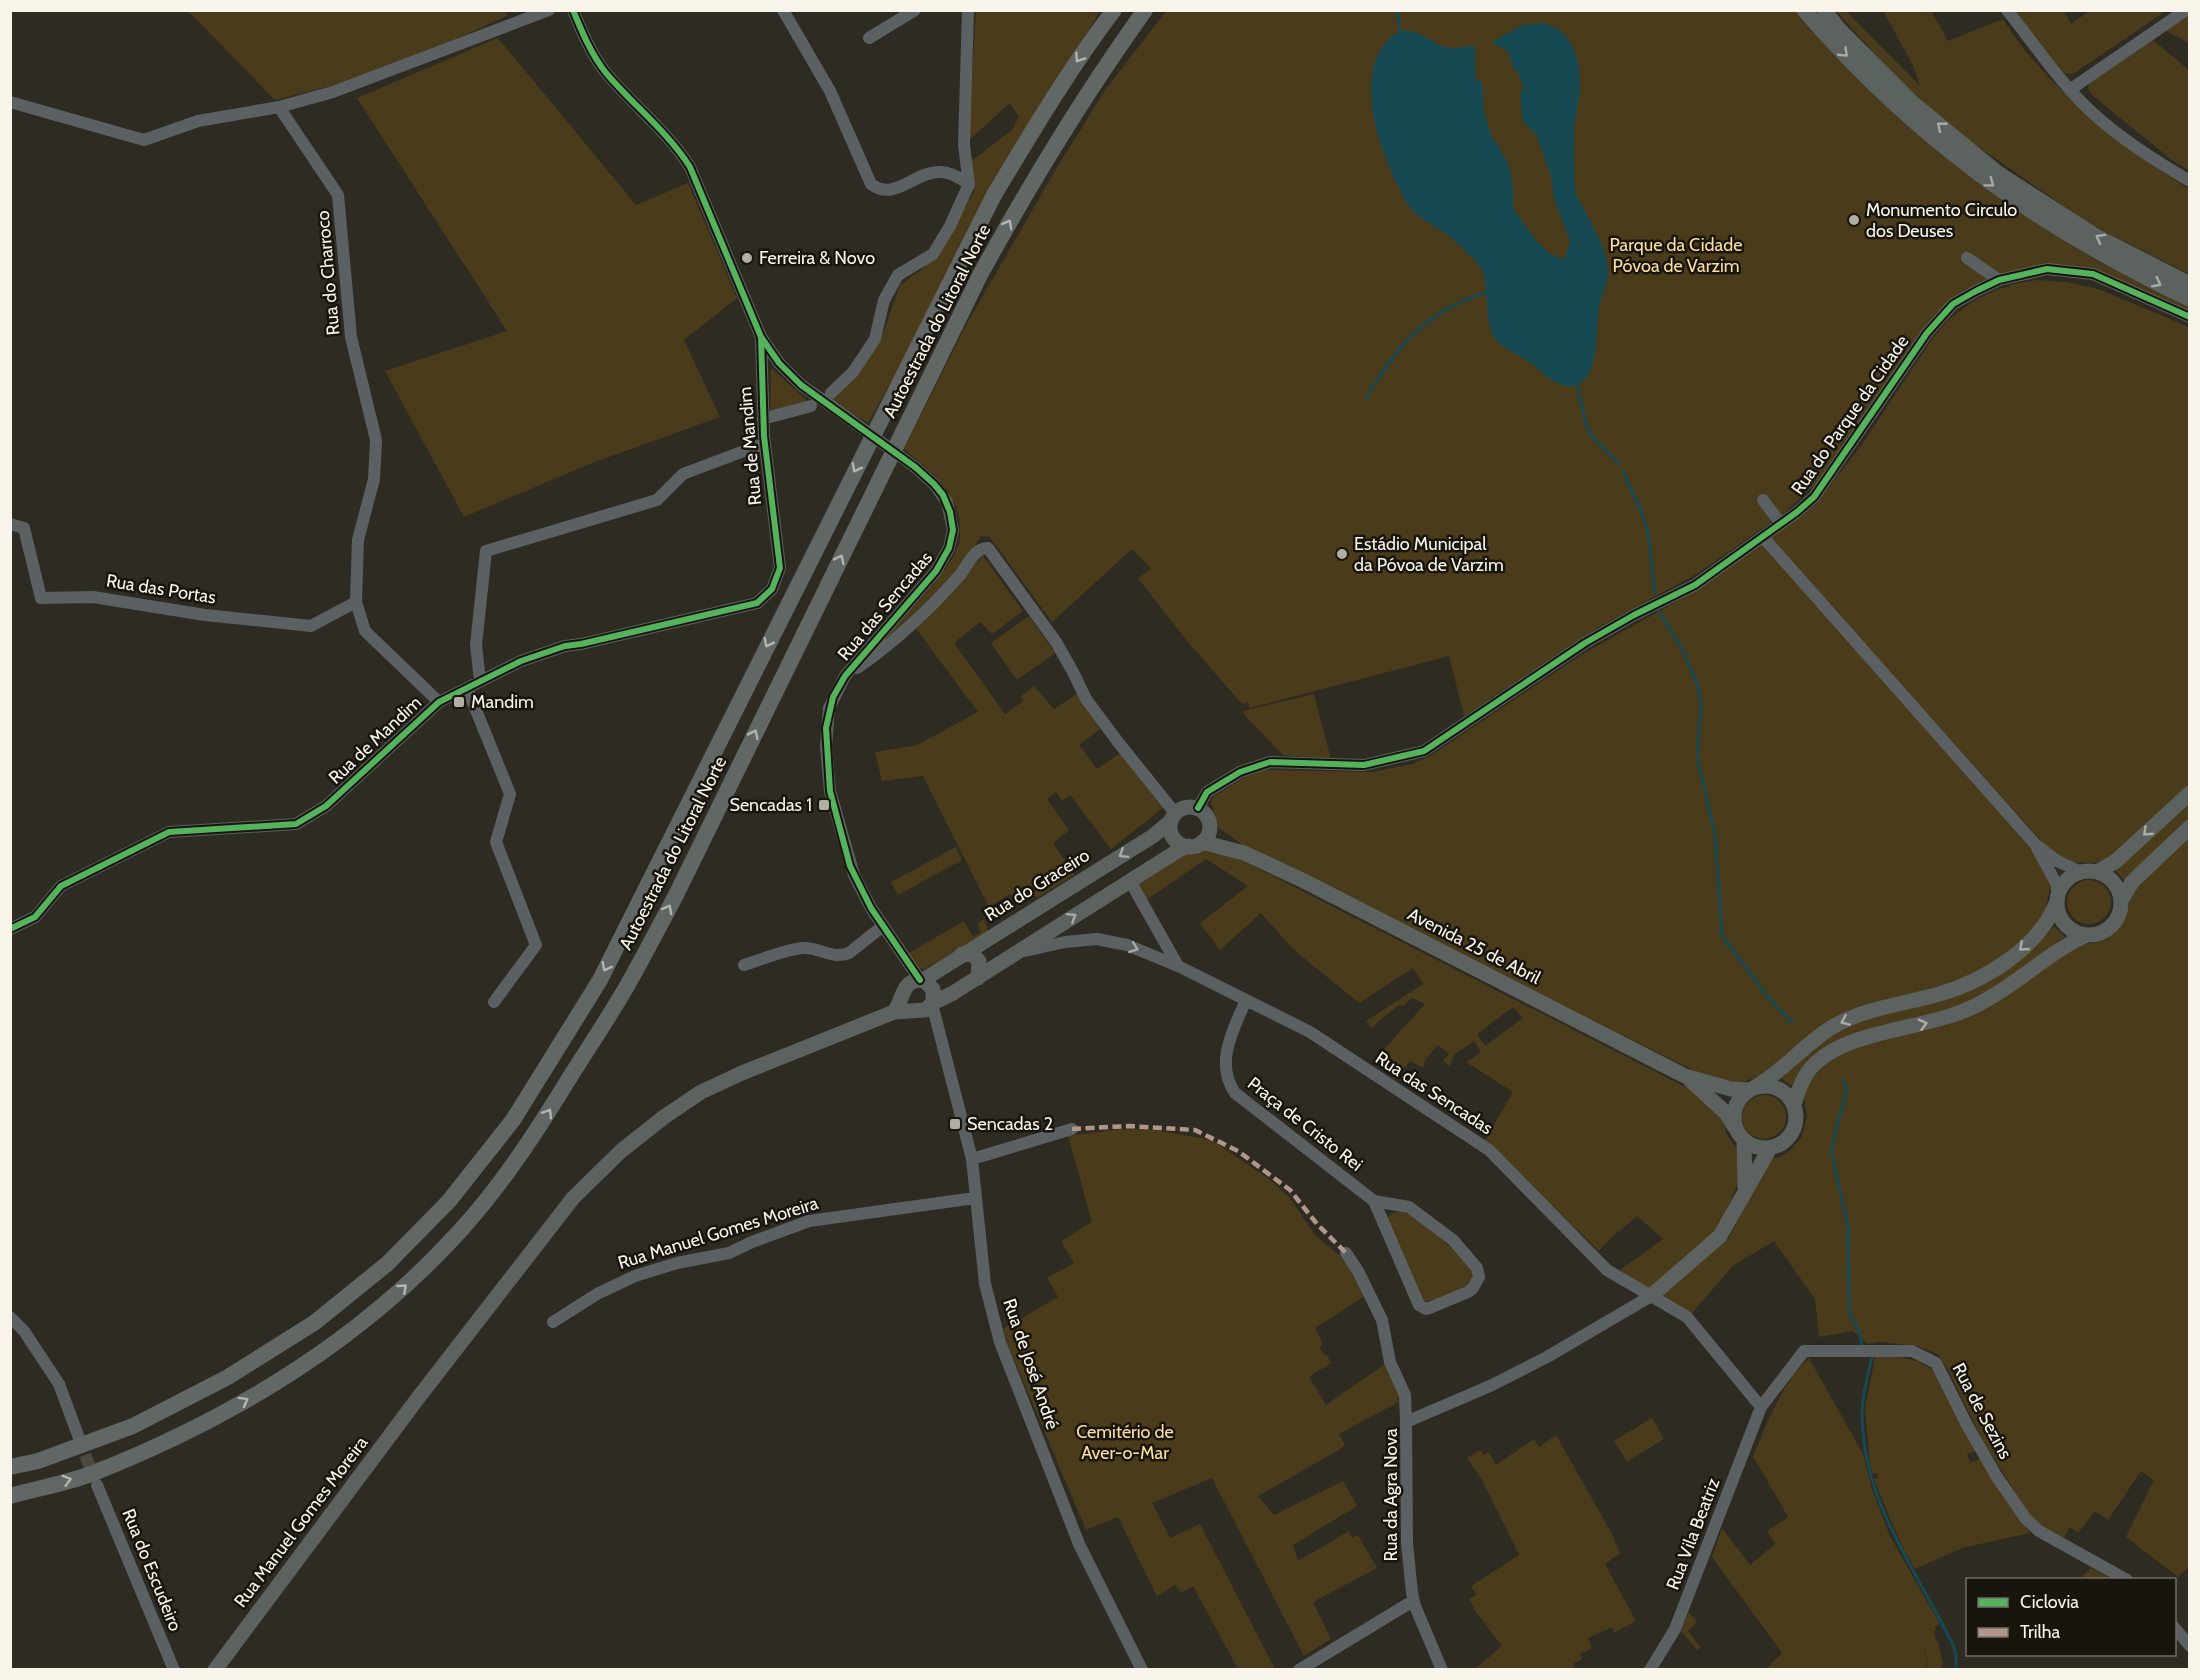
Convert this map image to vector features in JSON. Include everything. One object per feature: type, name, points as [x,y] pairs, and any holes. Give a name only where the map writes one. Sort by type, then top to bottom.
[{"type":"highway","name":"Autoestrada do Litoral Norte","points":[[10,1467],[38,1461],[133,1426],[228,1377],[314,1323],[387,1264],[449,1201],[513,1120],[600,980],[994,195],[1059,88],[1114,10]]},
{"type":"highway","name":"Autoestrada do Litoral Norte","points":[[10,1496],[94,1473],[195,1429],[271,1385],[358,1327],[410,1281],[460,1232],[515,1162],[628,985],[676,895],[985,265],[1022,198],[1077,109],[1145,10]]},
{"type":"main road","points":[[1804,10],[1828,38],[1904,111],[1990,184],[2089,248],[2190,299]]},
{"type":"main road","points":[[1824,10],[1913,103],[1998,172],[2096,236],[2190,284]]},
{"type":"main road","points":[[2097,872],[2116,861],[2190,793]]},
{"type":"main road","points":[[1195,844],[1183,845],[1174,838],[1171,832],[1173,817],[1186,807],[1198,808]]},
{"type":"main road","name":"Avenida 25 de Abril","points":[[1198,808],[1207,816],[1209,822],[1244,853]]},
{"type":"main road","name":"Rua do Graceiro","points":[[920,977],[962,954],[1153,836],[1173,817]]},
{"type":"main road","points":[[902,997],[906,1005],[928,1009],[1179,849],[1195,844],[1208,833],[1209,822]]},
{"type":"main road","points":[[2121,901],[2132,882],[2190,827]]},
{"type":"main road","name":"Avenida 25 de Abril","points":[[1195,844],[1244,853],[1324,891],[1685,1076],[1731,1089],[1764,1085],[1782,1091],[1794,1105]]},
{"type":"main road","points":[[1734,1126],[1733,1118],[1737,1102],[1752,1088],[1770,1078],[1818,1037],[1836,1025],[1857,1016],[1942,993],[1994,969],[2010,958],[2052,917],[2058,898],[2066,882],[2081,872],[2097,872],[2114,883],[2119,891],[2120,912],[2108,929],[2098,934],[2077,933],[2062,920],[2058,898]]},
{"type":"main road","points":[[1745,1190],[1744,1142],[1752,1146],[1770,1148],[1780,1145],[1788,1138],[1796,1122],[1794,1105],[1798,1090],[1816,1062],[1849,1043],[1953,1016],[1975,1007],[2063,947],[2087,935]]},
{"type":"main road","points":[[962,954],[973,956],[979,961],[978,978]]},
{"type":"main road","points":[[894,1012],[904,988],[920,977],[933,989],[928,1009]]},
{"type":"main road","name":"Rua Manuel Gomes Moreira","points":[[215,1670],[418,1398],[573,1198],[621,1151],[664,1117],[701,1092],[742,1073],[894,1012],[928,1009]]},
{"type":"main road","name":"Avenida 25 de Abril","points":[[1685,1076],[1726,1113],[1744,1142]]},
{"type":"main road","points":[[1651,1296],[1720,1236],[1770,1148]]},
{"type":"street","points":[[10,102],[144,140],[198,121],[279,107],[333,92],[549,10]]},
{"type":"street","points":[[573,10],[588,46],[605,72],[678,147],[690,167],[761,337]]},
{"type":"street","points":[[783,10],[830,91],[871,183],[880,190],[890,190],[939,172],[953,174],[969,184]]},
{"type":"street","points":[[869,38],[915,10]]},
{"type":"street","points":[[831,393],[853,372],[876,339],[884,300],[898,275],[933,254],[950,226],[969,184],[964,145],[968,10]]},
{"type":"street","points":[[2007,10],[2095,115],[2152,159],[2190,182]]},
{"type":"street","points":[[2071,89],[2186,10]]},
{"type":"street","name":"Rua do Charroco","points":[[279,107],[338,195],[351,337],[376,440],[374,479],[358,540],[356,602],[365,631],[439,702]]},
{"type":"street","points":[[1967,258],[1999,280]]},
{"type":"street","name":"Rua do Parque da Cidade","points":[[1198,808],[1207,792],[1240,772],[1270,762],[1364,765],[1424,751],[1585,643],[1634,615],[1695,585],[1781,524],[1814,497],[1927,333],[1953,304],[1999,280],[2047,269],[2093,274],[2190,317]]},
{"type":"street","name":"Rua das Sencadas","points":[[761,337],[779,363],[801,385],[915,467],[934,484],[947,502],[952,530],[949,548],[936,571],[845,676],[833,697],[827,720],[828,782],[850,866],[863,895],[920,977]]},
{"type":"street","name":"Rua de Mandim","points":[[10,929],[35,917],[62,886],[169,832],[296,824],[326,806],[439,702],[521,661],[565,646],[756,603],[772,589],[780,568],[765,443],[761,337]]},
{"type":"street","points":[[764,419],[811,406]]},
{"type":"street","points":[[480,681],[476,645],[486,551],[657,500],[683,474],[765,443]]},
{"type":"street","points":[[1763,500],[1781,524]]},
{"type":"street","name":"Rua das Portas","points":[[10,524],[24,528],[40,598],[93,597],[205,615],[311,626],[356,602]]},
{"type":"street","points":[[1763,537],[2036,844],[2057,861],[2081,872]]},
{"type":"street","points":[[845,676],[894,641],[959,575],[978,551],[988,548],[1056,642],[1086,699],[1173,817]]},
{"type":"street","points":[[466,688],[510,794],[496,842],[536,945],[494,1002]]},
{"type":"street","points":[[2036,844],[2056,883],[2058,898]]},
{"type":"street","points":[[1130,881],[1178,966]]},
{"type":"street","points":[[744,965],[803,948],[832,956],[843,955],[849,953],[883,926]]},
{"type":"street","name":"Rua das Sencadas","points":[[1015,953],[1065,942],[1097,939],[1127,945],[1178,966],[1310,1032],[1477,1141],[1511,1171],[1600,1264],[1619,1278],[1687,1317],[1761,1407]]},
{"type":"street","name":"Praça de Cristo Rei","points":[[1246,1000],[1227,1046],[1227,1076],[1232,1089],[1374,1201],[1409,1207],[1453,1240],[1478,1268],[1479,1277],[1473,1288],[1426,1309],[1419,1305],[1374,1201]]},
{"type":"street","name":"Rua de José André","points":[[928,1009],[972,1159],[985,1284],[1000,1342],[1079,1544],[1142,1670]]},
{"type":"street","points":[[972,1159],[1072,1129]]},
{"type":"street","name":"Rua Manuel Gomes Moreira","points":[[553,1322],[597,1294],[635,1276],[677,1263],[729,1253],[809,1221],[975,1198]]},
{"type":"street","points":[[1346,1253],[1358,1271],[1382,1320],[1390,1362],[1405,1395],[1406,1422]]},
{"type":"street","name":"Rua da Agra Nova","points":[[1442,1670],[1413,1600],[1407,1543],[1406,1422],[1490,1386],[1546,1357],[1651,1296]]},
{"type":"street","points":[[10,1317],[24,1331],[59,1384],[79,1438]]},
{"type":"street","name":"Rua de Sezins","points":[[1761,1407],[1804,1351],[1912,1351],[1936,1363],[1967,1425],[1997,1477],[2026,1519],[2039,1531],[2123,1578]]},
{"type":"street","name":"Rua Vila Beatriz","points":[[1650,1670],[1675,1629],[1761,1407]]},
{"type":"street","name":"Rua do Escudeiro","points":[[97,1485],[174,1670]]},
{"type":"street","points":[[1299,1670],[1413,1600]]},
{"type":"street","points":[[2176,1628],[2190,1646]]},
{"type":"green space","points":[[504,10],[508,15],[383,73],[275,100],[188,11]]},
{"type":"green space","points":[[976,11],[1100,11],[868,423],[830,400],[850,383],[882,337],[900,285],[921,270],[943,246],[974,192],[969,163],[1012,130],[1019,117],[1010,103],[968,141]]},
{"type":"green space","name":"Parque da Cidade Póvoa de Varzim","points":[[1166,11],[1796,11],[1835,56],[2070,244],[2097,261],[2189,303],[2189,312],[2047,264],[1955,297],[1819,481],[1783,514],[1698,573],[1597,628],[1464,716],[1449,656],[1250,708],[1248,702],[1242,704],[1187,641],[1138,578],[1151,569],[1132,549],[1052,622],[990,537],[981,536],[945,585],[878,648],[877,646],[947,567],[955,554],[960,536],[958,515],[947,490],[933,473],[904,449],[965,327],[1056,169],[1106,89]]},
{"type":"green space","points":[[1836,11],[1846,11],[1920,86],[1913,65],[1883,11],[1931,11],[1948,41],[2003,19],[2040,68],[2087,114],[2138,155],[2189,189],[2189,274],[2090,224],[1977,146],[1895,76]]},
{"type":"green space","points":[[2016,11],[2064,11],[2071,24],[2089,11],[2166,11],[2073,74],[2064,73],[2040,45]]},
{"type":"green space","points":[[2189,15],[2189,43],[2166,31]]},
{"type":"green space","points":[[498,38],[636,205],[688,183],[737,298],[684,340],[720,417],[592,463],[464,517],[385,371],[507,331],[357,98]]},
{"type":"green space","points":[[2153,40],[2189,70],[2189,170],[2172,160],[2093,96],[2088,89],[2089,84]]},
{"type":"green space","points":[[2037,280],[2067,282],[2101,290],[2189,327],[2189,786],[2112,857],[2094,863],[2065,862],[2044,844],[1770,538],[1812,508],[1861,446],[1932,339],[1949,319],[1977,299],[1997,290]]},
{"type":"green space","points":[[771,368],[810,403],[770,414]]},
{"type":"green space","points":[[1763,543],[2035,853],[2049,877],[2050,887],[2045,914],[2020,943],[1990,966],[1969,977],[1854,1011],[1763,1075],[1734,1085],[1715,1081],[1247,848],[1218,827],[1211,801],[1214,796],[1247,776],[1264,770],[1372,772],[1413,764],[1430,756],[1581,655],[1695,591]]},
{"type":"green space","points":[[983,556],[1023,611],[992,634],[980,622],[954,643],[1005,714],[1023,701],[1021,696],[1034,686],[1054,709],[1077,694],[1100,729],[1079,745],[1097,769],[1120,753],[1163,808],[1111,849],[1070,795],[1062,801],[1056,792],[1047,799],[1069,830],[1053,843],[1074,875],[1037,898],[1033,893],[1016,901],[1010,894],[989,907],[923,776],[882,781],[875,752],[917,745],[978,712],[914,626]]},
{"type":"green space","points":[[1029,616],[1055,653],[1017,680],[991,643]]},
{"type":"green space","points":[[1314,694],[1331,759],[1283,755],[1245,716],[1243,711]]},
{"type":"green space","points":[[2189,800],[2189,819],[2125,881],[2115,870]]},
{"type":"green space","points":[[2189,835],[2190,1566],[2178,1577],[2126,1537],[2154,1480],[2141,1471],[2108,1520],[2095,1511],[2078,1533],[2070,1527],[2063,1540],[2048,1531],[2029,1514],[1982,1439],[1938,1354],[1918,1346],[1879,1342],[1868,1344],[1853,1331],[1819,1337],[1815,1299],[1774,1241],[1733,1266],[1691,1314],[1659,1295],[1729,1238],[1769,1159],[1780,1157],[1790,1151],[1801,1138],[1807,1117],[1804,1097],[1809,1081],[1834,1057],[1851,1048],[1954,1021],[2076,946],[2107,939],[2114,934],[2123,921],[2139,883]]},
{"type":"green space","points":[[956,847],[962,860],[898,895],[891,882]]},
{"type":"green space","points":[[1205,850],[1226,852],[1699,1094],[1723,1119],[1726,1133],[1739,1152],[1737,1186],[1717,1232],[1649,1290],[1620,1270],[1663,1239],[1637,1216],[1618,1231],[1599,1251],[1485,1141],[1513,1092],[1466,1062],[1481,1052],[1474,1041],[1455,1054],[1449,1066],[1443,1061],[1449,1054],[1438,1045],[1425,1060],[1423,1068],[1410,1061],[1394,1080],[1392,1079],[1398,1069],[1378,1056],[1425,1004],[1412,998],[1403,1006],[1399,1005],[1372,1028],[1366,1021],[1423,984],[1413,968],[1359,1003],[1294,950],[1261,913],[1220,950],[1200,923],[1248,886],[1206,859],[1146,900],[1137,882],[1184,853]],"holes":[[[1513,1007],[1523,1018],[1485,1046],[1477,1034]]]},
{"type":"green space","points":[[2089,880],[2098,881],[2105,886],[2110,893],[2110,911],[2105,918],[2098,923],[2089,924],[2080,923],[2073,918],[2068,911],[2067,902],[2068,893],[2073,886],[2080,881]]},
{"type":"green space","points":[[984,919],[989,933],[924,969],[916,967],[907,954],[964,921],[973,937],[981,932],[977,924]]},
{"type":"green space","points":[[2054,926],[2065,937],[1992,991],[1973,1002],[1847,1038],[1799,1072],[1792,1086],[1781,1078],[1821,1041],[1859,1021],[1944,999],[2042,939]]},
{"type":"green space","points":[[1764,1095],[1773,1096],[1780,1101],[1785,1108],[1785,1126],[1780,1133],[1773,1138],[1764,1139],[1755,1138],[1748,1133],[1743,1126],[1742,1117],[1743,1108],[1748,1101],[1755,1096]]},
{"type":"green space","name":"Cemitério de Aver-o-Mar","points":[[1120,1129],[1154,1130],[1212,1140],[1269,1179],[1289,1197],[1316,1236],[1345,1260],[1365,1296],[1315,1328],[1323,1344],[1319,1347],[1331,1363],[1309,1377],[1326,1405],[1385,1364],[1402,1396],[1398,1397],[1398,1402],[1339,1434],[1345,1445],[1337,1451],[1258,1496],[1274,1515],[1343,1481],[1357,1506],[1293,1545],[1298,1561],[1349,1531],[1352,1538],[1358,1535],[1377,1568],[1313,1602],[1331,1639],[1304,1656],[1212,1478],[1152,1503],[1170,1538],[1200,1524],[1275,1669],[1238,1669],[1193,1586],[1181,1593],[1175,1585],[1157,1596],[1118,1517],[1086,1530],[1003,1329],[1058,1297],[1047,1278],[1074,1263],[1061,1241],[1092,1222],[1068,1136]]},
{"type":"green space","points":[[1405,1211],[1441,1238],[1473,1272],[1468,1285],[1446,1296],[1422,1301],[1387,1219],[1392,1213]]},
{"type":"green space","points":[[1875,1357],[1900,1357],[1918,1361],[1933,1370],[1976,1451],[1967,1454],[1970,1463],[1980,1459],[2030,1533],[1962,1548],[1915,1569],[1874,1479],[1878,1478],[1877,1473],[1872,1473],[1870,1465],[1865,1409]]},
{"type":"green space","points":[[1809,1358],[1863,1454],[1872,1489],[1890,1536],[1940,1624],[1935,1626],[1934,1631],[1943,1665],[1940,1669],[1929,1669],[1923,1642],[1928,1669],[1766,1669],[1782,1653],[1712,1557],[1722,1528],[1750,1565],[1775,1544],[1767,1531],[1788,1517],[1753,1456],[1783,1391]]},
{"type":"green space","points":[[1652,1418],[1664,1439],[1627,1462],[1614,1441]]},
{"type":"green space","points":[[1556,1435],[1611,1532],[1620,1553],[1605,1564],[1636,1621],[1614,1633],[1612,1627],[1588,1638],[1592,1648],[1580,1654],[1582,1659],[1573,1664],[1576,1669],[1475,1669],[1502,1646],[1469,1599],[1476,1595],[1471,1586],[1519,1555],[1482,1480],[1467,1458],[1480,1450],[1483,1455],[1489,1452],[1496,1465],[1534,1439],[1539,1447]]},
{"type":"green space","points":[[2091,1568],[2110,1578],[2080,1578]]},
{"type":"green space","points":[[1689,1612],[1697,1622],[1688,1631],[1700,1647],[1697,1650],[1681,1631]]},
{"type":"water","points":[[1543,23],[1553,26],[1568,39],[1579,66],[1580,86],[1574,126],[1575,188],[1603,247],[1608,271],[1599,307],[1597,339],[1592,365],[1582,383],[1573,386],[1561,385],[1552,380],[1507,349],[1493,335],[1488,316],[1484,275],[1480,266],[1454,240],[1420,217],[1407,203],[1392,174],[1378,135],[1371,93],[1372,73],[1378,55],[1395,34],[1402,31],[1415,32],[1450,48],[1474,45],[1476,79],[1482,82],[1484,111],[1491,135],[1507,161],[1510,171],[1513,208],[1537,242],[1551,255],[1565,258],[1570,241],[1554,199],[1551,176],[1536,134],[1523,122],[1520,95],[1523,87],[1518,72],[1513,68],[1508,51],[1494,44],[1493,41],[1523,25]]},
{"type":"waterway","points":[[1397,10],[1400,32]]},
{"type":"waterway","points":[[1366,398],[1390,361],[1416,332],[1447,309],[1487,292]]},
{"type":"waterway","points":[[1577,385],[1586,424],[1592,436],[1619,464]]},
{"type":"waterway","points":[[1623,472],[1641,511],[1648,533],[1655,593]]},
{"type":"waterway","points":[[1659,612],[1683,650],[1698,687],[1701,707],[1697,756],[1715,834],[1722,936],[1768,997],[1792,1023]]},
{"type":"waterway","points":[[1843,1080],[1847,1089],[1831,1150],[1848,1225],[1849,1312],[1858,1329],[1862,1345]]},
{"type":"waterway","points":[[1872,1357],[1862,1409],[1865,1449],[1872,1479],[1894,1535],[1953,1645],[1956,1670]]},
{"type":"tunnel","points":[[79,1438],[95,1481]]},
{"type":"marked path","points":[[1072,1129],[1129,1126],[1195,1130],[1238,1151],[1290,1190],[1317,1224],[1346,1253]]},
{"type":"cycle path","points":[[573,10],[591,51],[606,73],[671,142],[690,167],[761,337],[779,363],[801,385],[915,467],[943,495],[950,512],[953,530],[949,548],[936,571],[845,676],[833,697],[826,728],[830,791],[850,866],[871,908],[920,980]]},
{"type":"cycle path","points":[[1198,808],[1207,792],[1240,772],[1270,762],[1364,765],[1424,751],[1585,643],[1634,615],[1695,585],[1797,512],[1814,497],[1927,333],[1953,304],[1976,291],[1999,280],[2047,269],[2093,274],[2190,317]]},
{"type":"cycle path","points":[[10,929],[35,917],[61,886],[169,832],[296,824],[326,806],[439,702],[521,661],[565,646],[757,603],[772,589],[780,568],[764,436],[761,337]]},
{"type":"place","name":"Monumento Circulo dos Deuses","points":[[1854,220]]},
{"type":"place","name":"Ferreira & Novo","points":[[747,258]]},
{"type":"place","name":"Estádio Municipal da Póvoa de Varzim","points":[[1342,554]]},
{"type":"place","name":"Mandim","points":[[459,702]]},
{"type":"place","name":"Sencadas 1","points":[[824,805]]},
{"type":"place","name":"Sencadas 2","points":[[955,1124]]}]
